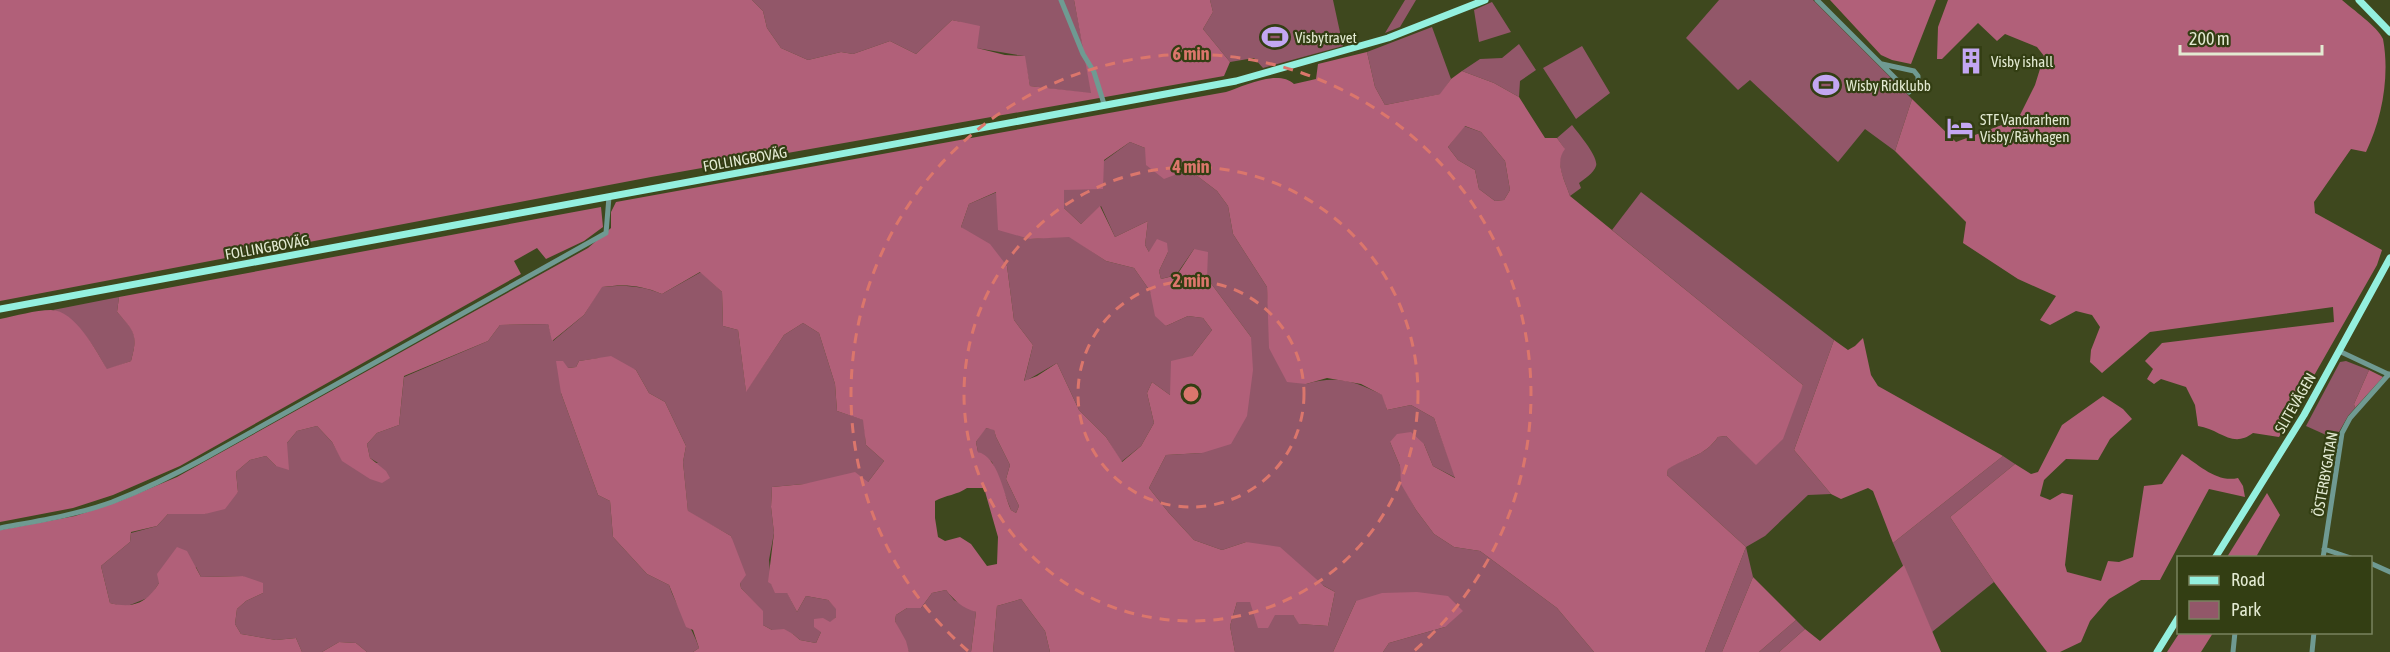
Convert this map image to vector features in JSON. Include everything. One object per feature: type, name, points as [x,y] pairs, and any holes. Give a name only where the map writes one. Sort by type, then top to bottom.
[{"type":"main road","name":"FOLLINGBOVÄG","points":[[0,309],[1236,81],[1388,38],[1485,0]]},
{"type":"main road","points":[[2359,0],[2390,32]]},
{"type":"main road","name":"SLITEVÄGEN","points":[[2217,556],[2285,447],[2390,258]]},
{"type":"main road","points":[[2157,652],[2177,620]]},
{"type":"street","points":[[1061,0],[1083,54],[1094,72],[1104,104]]},
{"type":"street","points":[[1817,0],[1909,92],[1918,82],[1918,76],[1914,72],[1882,64]]},
{"type":"street","points":[[0,528],[56,517],[111,502],[203,459],[606,233],[609,197]]},
{"type":"street","points":[[2339,351],[2389,375]]},
{"type":"street","name":"ÖSTERBYGATAN","points":[[2323,556],[2342,433],[2350,418],[2389,375]]},
{"type":"street","points":[[2324,549],[2345,556]]},
{"type":"street","points":[[2372,564],[2390,572]]},
{"type":"street","points":[[2233,652],[2235,634]]},
{"type":"street","points":[[2312,652],[2314,634]]},
{"type":"green space","points":[[752,0],[1074,0],[1092,94],[1030,86],[1024,56],[976,48],[960,22],[952,20],[916,54],[890,41],[853,54],[841,52],[808,60],[781,48],[767,28],[763,11]]},
{"type":"green space","name":"Visbytravet","points":[[1210,0],[1333,0],[1343,46],[1263,68],[1254,58],[1230,62],[1203,29],[1213,12]]},
{"type":"green space","points":[[1405,0],[1416,0],[1400,27],[1385,33]]},
{"type":"green space","name":"Wisby Ridklubb","points":[[1719,0],[1813,0],[1912,99],[1895,151],[1865,129],[1838,162],[1750,80],[1738,90],[1686,38]]},
{"type":"green space","points":[[1492,2],[1511,32],[1479,42],[1474,10]]},
{"type":"green space","points":[[1432,27],[1451,79],[1441,94],[1385,105],[1375,87],[1367,52]]},
{"type":"green space","points":[[1519,44],[1536,70],[1520,81],[1519,97],[1494,83],[1462,71],[1480,59],[1502,58]]},
{"type":"green space","points":[[1582,46],[1610,93],[1576,119],[1543,68]]},
{"type":"green space","points":[[1572,125],[1591,151],[1596,166],[1579,183],[1581,188],[1570,196],[1560,165],[1564,148],[1557,138]]},
{"type":"green space","points":[[1464,126],[1481,132],[1505,161],[1510,190],[1504,200],[1495,201],[1479,189],[1475,170],[1458,160],[1448,147]]},
{"type":"green space","points":[[1130,142],[1145,148],[1177,174],[1192,172],[1217,191],[1228,206],[1233,234],[1267,287],[1269,317],[1306,384],[1327,380],[1354,383],[1383,395],[1387,410],[1411,405],[1434,418],[1456,478],[1433,466],[1424,444],[1390,442],[1400,466],[1402,484],[1416,510],[1434,534],[1454,547],[1480,551],[1557,608],[1594,652],[1383,652],[1389,643],[1445,627],[1356,601],[1333,652],[1235,652],[1230,626],[1237,602],[1250,602],[1275,615],[1293,615],[1300,624],[1328,626],[1335,592],[1246,542],[1222,550],[1194,540],[1149,488],[1166,455],[1202,453],[1251,337],[1207,278],[1194,249],[1176,275],[1161,279],[1159,271],[1168,252],[1149,252],[1145,245],[1148,221],[1115,237],[1101,206],[1081,224],[1064,208],[1064,190]]},
{"type":"green space","points":[[997,192],[1030,239],[1069,236],[1106,261],[1134,268],[1150,291],[1166,326],[1188,316],[1203,318],[1212,330],[1192,356],[1170,395],[1152,382],[1147,393],[1154,423],[1141,446],[1121,462],[1106,437],[1079,410],[1057,363],[1024,382],[1033,345],[1014,320],[1007,266],[961,227],[969,204]]},
{"type":"green space","points":[[1641,192],[1834,340],[1794,450],[1831,494],[1808,495],[1765,536],[1746,547],[1667,475],[1668,468],[1701,453],[1718,437],[1726,436],[1756,464],[1803,385],[1612,230]]},
{"type":"green space","points":[[701,272],[722,292],[723,326],[738,330],[746,391],[784,335],[803,323],[819,333],[835,384],[837,411],[864,420],[866,445],[884,461],[868,482],[772,487],[771,507],[774,533],[769,560],[771,584],[787,592],[797,612],[806,596],[828,600],[836,608],[836,617],[821,632],[816,643],[800,640],[793,634],[772,630],[763,625],[762,611],[741,588],[731,536],[688,512],[683,462],[686,446],[665,402],[649,393],[636,370],[600,358],[579,361],[576,367],[568,368],[561,393],[598,495],[610,501],[613,537],[647,574],[669,585],[699,648],[693,652],[367,652],[356,643],[339,642],[322,652],[302,652],[296,638],[276,640],[241,634],[235,624],[237,609],[246,601],[263,593],[243,576],[201,577],[196,567],[159,583],[150,597],[125,607],[110,603],[101,566],[130,542],[131,533],[157,526],[168,514],[205,514],[238,492],[236,472],[250,460],[266,456],[276,466],[287,443],[297,431],[317,426],[332,442],[343,461],[378,463],[370,458],[367,444],[377,433],[399,425],[404,377],[488,341],[500,325],[548,324],[553,341],[584,315],[601,287],[632,286],[662,294]]},
{"type":"green space","points":[[119,297],[117,312],[132,329],[135,339],[131,361],[107,370],[85,335],[71,321],[53,310]]},
{"type":"green space","points":[[2346,361],[2369,370],[2354,404],[2355,408],[2335,439],[2306,426],[2340,362]]},
{"type":"green space","points":[[985,428],[994,429],[1010,465],[1006,479],[1019,506],[1016,513],[1011,510],[992,462],[978,452],[976,442]]},
{"type":"green space","points":[[2003,456],[2015,464],[1950,517],[1994,582],[1932,632],[1893,543]]},
{"type":"green space","points":[[1746,547],[1753,577],[1722,652],[1705,652]]},
{"type":"green space","points":[[946,590],[954,600],[976,612],[971,652],[909,652],[895,621],[896,615],[907,608],[921,608],[932,593]]},
{"type":"green space","points":[[1021,599],[1045,631],[1050,652],[993,652],[997,606]]},
{"type":"green space","points":[[1796,620],[1805,629],[1779,652],[1759,652]]},
{"type":"shaded area","points":[[0,0],[752,0],[763,11],[767,28],[781,48],[808,60],[841,52],[853,54],[890,41],[916,54],[952,20],[980,26],[977,48],[1005,55],[1025,56],[1030,86],[1091,93],[1074,0],[1210,0],[1213,12],[1203,29],[1230,62],[1224,76],[651,177],[0,301]]},
{"type":"shaded area","points":[[1830,0],[1936,0],[1911,64],[1881,55]]},
{"type":"shaded area","points":[[1948,0],[2342,0],[2380,34],[2385,53],[2385,82],[2372,139],[2366,152],[2351,149],[2314,202],[2315,213],[2382,250],[2377,265],[2279,437],[2253,433],[2239,439],[2232,439],[2198,426],[2195,405],[2186,387],[2161,379],[2154,384],[2147,379],[2153,369],[2145,361],[2162,343],[2334,322],[2333,307],[2150,332],[2102,373],[2090,362],[2091,350],[2100,327],[2092,315],[2076,311],[2050,325],[2040,320],[2056,296],[2018,279],[1963,243],[1966,222],[1895,151],[1912,99],[1956,142],[2018,119],[2035,85],[2044,56],[2037,47],[2005,34],[1997,41],[1978,23],[1942,59],[1937,59],[1938,27]]},
{"type":"shaded area","points":[[1367,52],[1375,87],[1385,105],[1440,94],[1451,79],[1462,71],[1494,83],[1519,97],[1545,138],[1557,138],[1565,149],[1560,166],[1570,196],[1803,385],[1783,439],[1756,465],[1726,436],[1718,437],[1701,453],[1668,469],[1667,475],[1746,547],[1705,652],[1594,652],[1557,608],[1480,551],[1454,547],[1434,534],[1416,510],[1401,484],[1400,466],[1390,442],[1397,434],[1411,432],[1424,444],[1433,466],[1455,478],[1434,418],[1411,405],[1387,410],[1382,395],[1361,384],[1327,378],[1306,384],[1287,382],[1269,348],[1267,287],[1233,234],[1228,206],[1217,191],[1192,172],[1164,179],[1146,165],[1145,148],[1130,142],[1104,160],[1103,189],[1064,190],[1064,208],[1081,224],[1100,206],[1115,237],[1148,221],[1145,245],[1149,252],[1157,239],[1167,243],[1168,252],[1159,271],[1161,279],[1177,275],[1194,249],[1208,252],[1207,278],[1251,337],[1253,370],[1247,416],[1231,444],[1202,453],[1166,455],[1149,488],[1194,540],[1222,550],[1246,542],[1280,547],[1324,586],[1335,592],[1328,626],[1299,624],[1293,615],[1275,615],[1268,628],[1258,628],[1250,602],[1237,602],[1230,626],[1235,652],[1050,652],[1045,631],[1021,599],[997,606],[993,652],[971,652],[976,612],[959,603],[946,590],[932,593],[921,608],[907,608],[896,615],[895,621],[909,652],[693,652],[699,648],[693,630],[686,627],[669,585],[647,574],[613,537],[610,501],[598,495],[561,393],[556,361],[563,361],[568,368],[576,367],[579,361],[611,356],[636,370],[649,393],[665,402],[686,446],[683,462],[688,511],[731,536],[746,575],[740,583],[741,588],[763,611],[763,625],[772,630],[784,629],[800,640],[816,643],[821,632],[814,627],[814,619],[823,618],[830,622],[836,617],[836,609],[828,600],[806,596],[797,612],[787,593],[775,593],[768,582],[774,533],[771,507],[772,487],[804,484],[855,472],[868,482],[884,461],[866,445],[863,420],[837,411],[835,384],[819,333],[803,323],[784,335],[746,392],[738,330],[723,326],[722,292],[700,272],[662,294],[632,286],[602,287],[584,315],[552,341],[548,324],[500,325],[488,341],[404,376],[399,425],[377,433],[367,444],[370,458],[386,471],[390,478],[382,483],[370,479],[342,461],[332,442],[317,426],[297,431],[287,443],[289,470],[276,466],[266,456],[250,460],[236,472],[238,492],[225,509],[205,514],[168,514],[157,526],[131,532],[130,542],[101,566],[110,603],[118,605],[139,603],[150,595],[159,583],[157,574],[177,547],[187,551],[201,577],[243,576],[263,583],[263,593],[246,601],[237,609],[235,624],[241,634],[276,640],[296,638],[302,652],[0,652],[0,530],[75,516],[120,501],[177,477],[588,248],[611,228],[611,212],[616,202],[1226,92],[1270,78],[1287,80],[1294,84],[1316,79],[1318,64]],"holes":[[[1465,126],[1481,132],[1505,161],[1510,190],[1504,200],[1495,201],[1479,189],[1475,170],[1458,160],[1448,147]],[[996,192],[998,230],[1030,239],[1069,237],[1106,261],[1134,268],[1150,291],[1155,316],[1166,326],[1188,316],[1203,318],[1212,330],[1192,356],[1171,361],[1170,395],[1152,382],[1147,393],[1154,423],[1141,446],[1122,462],[1106,437],[1079,410],[1057,363],[1037,376],[1024,381],[1033,345],[1014,320],[1007,266],[990,244],[961,227],[969,204]],[[986,428],[994,430],[1010,465],[1006,479],[1019,506],[1016,513],[1011,510],[995,468],[985,455],[978,452],[976,442]],[[984,488],[998,537],[997,564],[987,566],[971,544],[960,537],[945,541],[938,537],[935,501],[963,490]]]},
{"type":"shaded area","points":[[601,207],[603,227],[584,241],[546,259],[537,248],[514,261],[521,274],[180,466],[113,495],[73,508],[0,522],[0,319],[39,311],[60,312],[77,324],[107,369],[131,361],[133,352],[134,339],[131,329],[117,312],[119,297]]},
{"type":"shaded area","points":[[1863,338],[1871,375],[1878,386],[2003,456],[1893,543],[1873,491],[1868,488],[1841,499],[1831,494],[1794,450],[1834,340],[1848,350]]},
{"type":"shaded area","points":[[2369,370],[2383,377],[2355,408],[2354,404]]},
{"type":"shaded area","points":[[2103,396],[2123,409],[2132,419],[2110,439],[2098,460],[2066,459],[2044,480],[2040,496],[2050,500],[2062,493],[2073,495],[2065,565],[2067,572],[2101,581],[2108,561],[2119,562],[2133,557],[2144,486],[2162,484],[2182,454],[2216,476],[2238,478],[2243,486],[2245,497],[2209,489],[2160,580],[2141,580],[2109,599],[2090,621],[2081,642],[2060,652],[2047,652],[1994,582],[1950,517],[2015,464],[2031,474],[2038,472],[2062,425]]},
{"type":"shaded area","points":[[2267,493],[2280,515],[2257,556],[2228,556]]},
{"type":"shaded area","points":[[1904,565],[1941,652],[1779,652],[1805,629],[1820,641]]},
{"type":"shaded area","points":[[1753,577],[1796,620],[1759,652],[1722,652]]},
{"type":"shaded area","points":[[1417,592],[1448,596],[1463,611],[1445,627],[1389,643],[1383,652],[1333,652],[1356,601],[1382,593]]},
{"type":"shaded area","points":[[2179,634],[2212,634],[2201,652],[2167,652]]},
{"type":"shaded area","points":[[339,642],[356,643],[367,652],[322,652]]},
{"type":"place","name":"Visbytravet","points":[[1275,37]]},
{"type":"place","name":"Visby ishall","points":[[1971,61]]},
{"type":"place","name":"Wisby Ridklubb","points":[[1826,85]]},
{"type":"place","name":"STF Vandrarhem Visby/Rävhagen","points":[[1960,128]]}]
